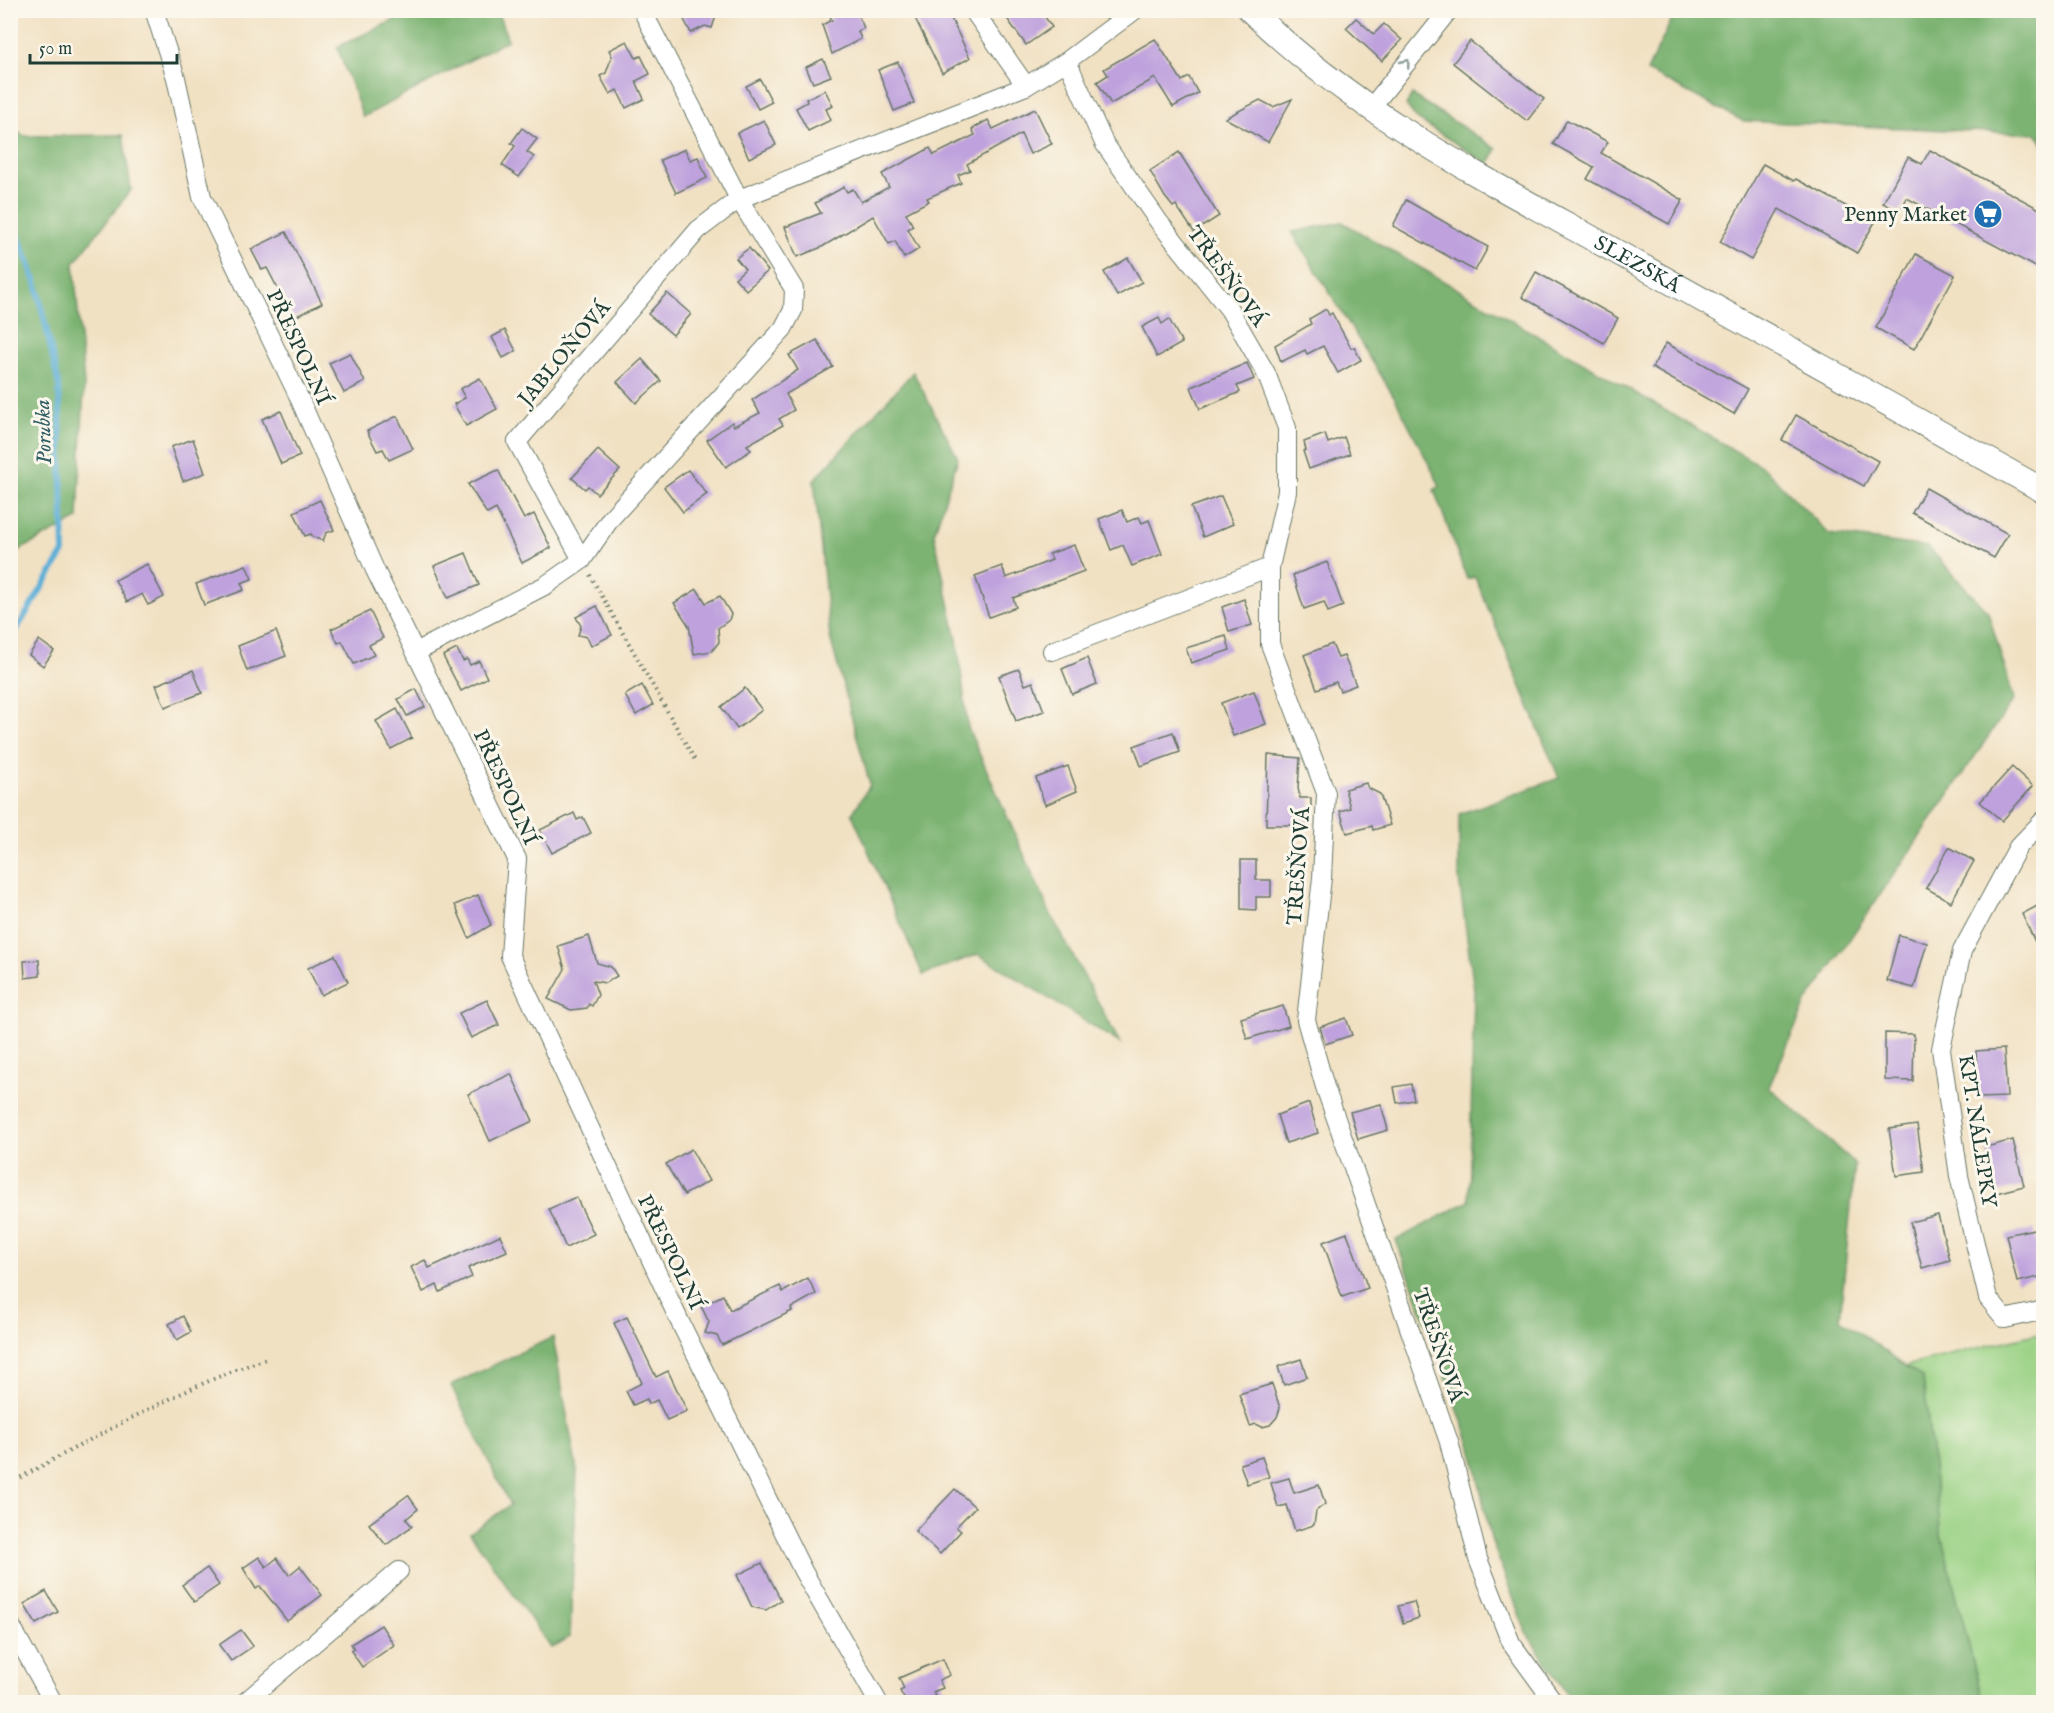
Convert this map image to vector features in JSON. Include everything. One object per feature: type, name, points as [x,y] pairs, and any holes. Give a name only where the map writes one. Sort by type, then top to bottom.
[{"type":"street","name":"PŘESPOLNÍ","points":[[154,10],[176,78],[202,196],[289,376],[375,570],[517,859],[510,956],[513,965],[615,1187],[797,1560],[878,1702]]},
{"type":"street","points":[[416,652],[546,585],[582,560],[611,518],[783,329],[793,310],[794,289],[739,199],[642,10]]},
{"type":"street","points":[[973,10],[1026,86]]},
{"type":"street","name":"JABLOŇOVÁ","points":[[582,560],[517,442],[698,230],[739,199],[1026,86],[1067,61],[1135,10]]},
{"type":"street","name":"SLEZSKÁ","points":[[1250,10],[1314,68],[1370,109],[1507,192],[2043,491]]},
{"type":"street","points":[[1370,109],[1449,10]]},
{"type":"street","name":"TŘEŠŇOVÁ","points":[[1067,61],[1104,143],[1159,222],[1229,309],[1266,373],[1287,428],[1287,492],[1270,567],[1270,644],[1326,793],[1322,878],[1306,1020],[1325,1087],[1449,1442],[1478,1559],[1511,1644],[1554,1702]]},
{"type":"street","points":[[1052,651],[1270,567]]},
{"type":"street","name":"KPT. NÁLEPKY","points":[[2043,820],[2018,847],[1962,951],[1941,1049],[1959,1176],[1988,1298],[2005,1319],[2043,1310]]},
{"type":"street","points":[[245,1702],[399,1571]]},
{"type":"street","points":[[10,1624],[53,1702]]},
{"type":"path","points":[[582,560],[695,760]]},
{"type":"path","points":[[10,1483],[116,1427],[238,1369],[266,1359]]},
{"type":"green space","points":[[416,10],[497,11],[508,40],[363,117],[337,47]]},
{"type":"green space","points":[[1676,11],[2043,11],[2043,144],[2037,134],[1743,121],[1647,71]]},
{"type":"green space","points":[[1412,95],[1497,149],[1488,164],[1417,119],[1406,105]]},
{"type":"green space","points":[[10,128],[24,136],[123,135],[131,190],[74,263],[84,384],[78,519],[16,552],[10,545]]},
{"type":"green space","points":[[1342,222],[1763,467],[1829,534],[1928,547],[1988,612],[2014,699],[1806,1003],[1769,1087],[1855,1164],[1840,1319],[1923,1378],[1941,1535],[1981,1694],[1987,1702],[1572,1702],[1526,1632],[1491,1539],[1472,1449],[1396,1240],[1469,1201],[1474,990],[1459,879],[1459,814],[1559,778],[1475,577],[1467,579],[1434,490],[1440,486],[1395,398],[1292,232]]},
{"type":"green space","points":[[913,372],[958,458],[934,534],[957,640],[968,728],[1049,911],[1120,1043],[978,954],[923,975],[852,814],[870,785],[830,637],[814,480]]},
{"type":"green space","points":[[2043,1332],[2043,1702],[1987,1702],[1981,1694],[1941,1535],[1923,1378],[1905,1366]]},
{"type":"green space","points":[[553,1337],[577,1471],[570,1637],[551,1648],[470,1533],[510,1505],[451,1385]]},
{"type":"building","points":[[679,10],[718,10],[712,28],[705,26],[691,33]]},
{"type":"building","points":[[842,10],[856,10],[864,28],[858,31],[861,39],[832,54],[822,25],[832,20],[830,16]]},
{"type":"building","points":[[911,10],[947,10],[970,58],[942,73]]},
{"type":"building","points":[[1001,10],[1040,10],[1052,27],[1026,45]]},
{"type":"building","points":[[1356,18],[1374,34],[1384,24],[1402,40],[1382,61],[1346,28]]},
{"type":"building","points":[[1155,39],[1182,81],[1189,77],[1198,93],[1173,107],[1155,78],[1111,104],[1097,82],[1108,75],[1104,69]]},
{"type":"building","points":[[627,41],[636,58],[641,56],[650,74],[636,81],[644,99],[626,108],[617,90],[610,94],[600,76],[606,73],[612,56],[609,50]]},
{"type":"building","points":[[1470,41],[1544,99],[1527,121],[1453,63]]},
{"type":"building","points":[[823,59],[831,76],[813,83],[806,67]]},
{"type":"building","points":[[898,62],[914,103],[894,111],[878,70]]},
{"type":"building","points":[[760,79],[772,102],[758,109],[746,86]]},
{"type":"building","points":[[825,90],[833,106],[826,109],[831,120],[808,131],[796,108],[807,102],[806,99]]},
{"type":"building","points":[[1292,99],[1268,142],[1225,118],[1260,100],[1273,107]]},
{"type":"building","points":[[1035,109],[1052,144],[1030,154],[1021,134],[967,164],[970,170],[958,175],[961,183],[927,198],[929,201],[906,213],[913,226],[908,229],[919,249],[904,258],[895,241],[889,244],[873,216],[822,247],[797,257],[785,227],[821,213],[815,203],[844,187],[847,192],[853,189],[861,202],[889,187],[882,174],[930,148],[934,155],[975,135],[972,129],[988,120],[993,129]]},
{"type":"building","points":[[764,120],[776,145],[749,158],[737,133]]},
{"type":"building","points":[[1567,120],[1608,142],[1601,153],[1683,200],[1669,224],[1587,179],[1594,167],[1553,144]]},
{"type":"building","points":[[522,128],[537,139],[527,152],[534,157],[519,177],[502,165],[515,146],[511,143]]},
{"type":"building","points":[[685,149],[690,160],[698,157],[707,178],[676,193],[660,160]]},
{"type":"building","points":[[1930,150],[2043,211],[2043,271],[1907,198],[1899,212],[1883,203],[1908,157],[1922,164]]},
{"type":"building","points":[[1179,152],[1219,216],[1194,232],[1176,205],[1173,207],[1165,197],[1150,171]]},
{"type":"building","points":[[1763,164],[1794,181],[1796,179],[1875,222],[1857,253],[1779,209],[1751,260],[1720,242]]},
{"type":"building","points":[[1406,200],[1488,247],[1475,271],[1393,226]]},
{"type":"building","points":[[286,232],[322,303],[293,318],[267,268],[262,270],[251,249]]},
{"type":"building","points":[[749,248],[768,271],[746,290],[735,278],[745,269],[736,258]]},
{"type":"building","points":[[1916,254],[1955,275],[1914,349],[1876,328]]},
{"type":"building","points":[[1128,258],[1142,282],[1117,296],[1104,272]]},
{"type":"building","points":[[1536,272],[1618,318],[1604,343],[1522,297]]},
{"type":"building","points":[[667,293],[691,314],[673,335],[648,314]]},
{"type":"building","points":[[1326,309],[1329,315],[1332,313],[1351,348],[1354,347],[1361,360],[1338,373],[1323,346],[1307,354],[1305,350],[1281,362],[1275,345],[1311,324],[1309,319]]},
{"type":"building","points":[[1159,318],[1162,324],[1169,319],[1182,343],[1157,357],[1142,327]]},
{"type":"building","points":[[505,330],[516,351],[503,358],[492,337]]},
{"type":"building","points":[[817,340],[833,367],[786,394],[794,410],[779,419],[783,425],[747,445],[751,450],[726,467],[707,440],[732,422],[734,426],[760,413],[752,400],[798,370],[789,355]]},
{"type":"building","points":[[1666,343],[1748,389],[1734,414],[1652,368]]},
{"type":"building","points":[[350,353],[365,382],[344,393],[329,363]]},
{"type":"building","points":[[642,359],[661,381],[636,403],[617,382]]},
{"type":"building","points":[[1247,363],[1254,379],[1237,386],[1240,392],[1200,409],[1191,387]]},
{"type":"building","points":[[480,378],[497,409],[466,426],[454,404],[465,398],[460,389]]},
{"type":"building","points":[[281,411],[300,456],[281,464],[262,419]]},
{"type":"building","points":[[1796,415],[1878,461],[1864,486],[1782,440]]},
{"type":"building","points":[[397,416],[413,449],[389,460],[383,449],[377,451],[367,431]]},
{"type":"building","points":[[1325,434],[1328,443],[1344,437],[1350,454],[1309,469],[1303,451],[1306,450],[1304,442]]},
{"type":"building","points":[[193,439],[205,473],[183,481],[171,447]]},
{"type":"building","points":[[598,450],[620,470],[597,494],[588,486],[585,489],[572,478]]},
{"type":"building","points":[[498,470],[524,519],[534,514],[551,548],[522,563],[496,509],[487,514],[468,484]]},
{"type":"building","points":[[688,470],[707,494],[683,512],[664,487]]},
{"type":"building","points":[[1926,488],[2008,534],[1994,558],[1912,513]]},
{"type":"building","points":[[1221,496],[1233,524],[1203,537],[1191,507]]},
{"type":"building","points":[[320,500],[334,530],[326,533],[323,541],[311,534],[305,536],[294,512]]},
{"type":"building","points":[[1122,510],[1127,522],[1139,517],[1142,523],[1149,520],[1162,554],[1132,566],[1123,545],[1111,550],[1099,519]]},
{"type":"building","points":[[1074,545],[1084,571],[1013,598],[1016,607],[989,617],[975,576],[1002,566],[1006,578],[1052,560],[1049,554]]},
{"type":"building","points":[[466,553],[479,585],[448,598],[434,566]]},
{"type":"building","points":[[1327,562],[1343,606],[1328,612],[1324,602],[1304,609],[1293,575]]},
{"type":"building","points":[[147,564],[164,597],[148,605],[142,594],[127,602],[115,580]]},
{"type":"building","points":[[246,565],[252,579],[241,583],[244,590],[204,605],[196,584]]},
{"type":"building","points":[[697,589],[706,603],[720,596],[731,614],[729,620],[718,628],[719,642],[712,651],[694,654],[689,626],[674,603]]},
{"type":"building","points":[[1244,599],[1252,625],[1229,632],[1222,607]]},
{"type":"building","points":[[597,606],[612,635],[591,646],[587,637],[578,635],[581,626],[576,617]]},
{"type":"building","points":[[370,611],[383,638],[369,645],[374,655],[354,664],[342,641],[338,643],[331,629]]},
{"type":"building","points":[[276,631],[286,656],[247,671],[238,646]]},
{"type":"building","points":[[1226,636],[1230,650],[1191,663],[1186,648]]},
{"type":"building","points":[[39,640],[54,651],[43,666],[29,655]]},
{"type":"building","points":[[1332,644],[1338,658],[1344,656],[1356,685],[1340,691],[1336,682],[1317,689],[1304,655]]},
{"type":"building","points":[[457,649],[463,661],[467,659],[470,665],[479,661],[487,678],[461,691],[443,656]]},
{"type":"building","points":[[1087,658],[1097,684],[1072,694],[1062,669]]},
{"type":"building","points":[[1019,669],[1025,685],[1033,682],[1044,711],[1016,721],[999,676]]},
{"type":"building","points":[[193,670],[202,693],[165,707],[156,685]]},
{"type":"building","points":[[642,685],[653,705],[636,715],[625,695]]},
{"type":"building","points":[[745,688],[762,710],[737,729],[721,707]]},
{"type":"building","points":[[416,689],[425,707],[407,716],[398,699]]},
{"type":"building","points":[[1254,691],[1266,724],[1233,736],[1221,703]]},
{"type":"building","points":[[397,709],[412,738],[391,749],[376,721]]},
{"type":"building","points":[[1173,732],[1180,752],[1141,766],[1134,746]]},
{"type":"building","points":[[1268,755],[1300,758],[1298,788],[1300,798],[1311,798],[1311,825],[1266,825]]},
{"type":"building","points":[[1068,766],[1077,791],[1045,805],[1036,778]]},
{"type":"building","points":[[2012,767],[2033,786],[2002,821],[1980,802]]},
{"type":"building","points":[[1366,783],[1368,788],[1380,794],[1390,825],[1373,830],[1372,826],[1347,833],[1340,811],[1350,808],[1345,789]]},
{"type":"building","points":[[574,813],[577,820],[583,817],[591,833],[552,853],[540,830]]},
{"type":"building","points":[[1949,847],[1974,861],[1951,902],[1926,888]]},
{"type":"building","points":[[1241,860],[1256,860],[1256,880],[1271,880],[1271,897],[1256,897],[1256,910],[1241,909]]},
{"type":"building","points":[[478,895],[491,925],[469,938],[455,905]]},
{"type":"building","points":[[2043,903],[2043,959],[2022,914]]},
{"type":"building","points":[[1899,935],[1927,943],[1914,988],[1887,981]]},
{"type":"building","points":[[589,936],[597,963],[611,967],[617,976],[605,983],[593,981],[598,995],[592,1006],[589,1004],[587,1008],[571,1010],[548,999],[565,969],[558,946]]},
{"type":"building","points":[[335,955],[348,982],[321,995],[308,968]]},
{"type":"building","points":[[39,960],[40,976],[25,978],[24,961]]},
{"type":"building","points":[[487,1000],[499,1025],[471,1038],[459,1013]]},
{"type":"building","points":[[1283,1006],[1289,1026],[1247,1039],[1241,1018]]},
{"type":"building","points":[[1346,1018],[1352,1035],[1325,1044],[1320,1027]]},
{"type":"building","points":[[1885,1033],[1914,1034],[1913,1081],[1885,1080]]},
{"type":"building","points":[[2004,1049],[2007,1097],[1978,1098],[1976,1051]]},
{"type":"building","points":[[511,1074],[533,1121],[490,1141],[468,1094]]},
{"type":"building","points":[[1411,1084],[1414,1100],[1397,1103],[1394,1087]]},
{"type":"building","points":[[1309,1103],[1318,1133],[1286,1143],[1277,1115]]},
{"type":"building","points":[[1381,1104],[1388,1130],[1358,1139],[1350,1112]]},
{"type":"building","points":[[1917,1125],[1924,1172],[1896,1176],[1889,1129]]},
{"type":"building","points":[[2013,1140],[2024,1186],[1996,1193],[1986,1147]]},
{"type":"building","points":[[691,1149],[709,1181],[684,1195],[666,1164]]},
{"type":"building","points":[[576,1197],[594,1234],[566,1248],[549,1209]]},
{"type":"building","points":[[1938,1215],[1950,1260],[1922,1268],[1910,1222]]},
{"type":"building","points":[[2034,1229],[2043,1276],[2017,1282],[2006,1235]]},
{"type":"building","points":[[1347,1233],[1368,1288],[1342,1297],[1323,1242]]},
{"type":"building","points":[[500,1235],[507,1251],[468,1268],[472,1277],[440,1292],[437,1285],[423,1292],[411,1267],[425,1260],[429,1268]]},
{"type":"building","points":[[808,1278],[816,1294],[791,1308],[792,1311],[722,1345],[717,1336],[705,1333],[709,1322],[701,1306],[723,1295],[730,1310],[780,1286],[783,1292]]},
{"type":"building","points":[[183,1316],[191,1332],[177,1340],[169,1324]]},
{"type":"building","points":[[627,1317],[656,1377],[668,1371],[687,1411],[667,1420],[657,1400],[649,1404],[647,1399],[633,1405],[626,1391],[642,1383],[614,1323]]},
{"type":"building","points":[[1301,1359],[1307,1377],[1284,1385],[1278,1367]]},
{"type":"building","points":[[1272,1384],[1280,1408],[1277,1417],[1270,1425],[1250,1426],[1239,1394]]},
{"type":"building","points":[[1262,1457],[1269,1477],[1247,1484],[1240,1464]]},
{"type":"building","points":[[1289,1478],[1294,1493],[1319,1485],[1325,1504],[1316,1511],[1314,1525],[1295,1531],[1287,1505],[1278,1507],[1271,1483]]},
{"type":"building","points":[[955,1489],[975,1507],[956,1527],[961,1531],[940,1554],[915,1531]]},
{"type":"building","points":[[408,1495],[418,1509],[406,1519],[412,1526],[386,1545],[369,1524]]},
{"type":"building","points":[[259,1557],[266,1567],[277,1558],[289,1575],[300,1566],[322,1595],[287,1621],[260,1586],[256,1589],[243,1568]]},
{"type":"building","points":[[762,1563],[781,1600],[766,1610],[752,1607],[737,1575]]},
{"type":"building","points":[[207,1568],[219,1585],[194,1602],[182,1585]]},
{"type":"building","points":[[46,1591],[58,1612],[36,1624],[24,1604]]},
{"type":"building","points":[[1414,1602],[1419,1618],[1403,1623],[1398,1606]]},
{"type":"building","points":[[381,1625],[394,1645],[362,1667],[351,1651],[354,1649],[351,1644]]},
{"type":"building","points":[[241,1630],[253,1646],[231,1661],[219,1645]]},
{"type":"building","points":[[943,1659],[950,1675],[939,1680],[943,1688],[933,1692],[935,1696],[921,1702],[906,1702],[900,1691],[904,1689],[899,1678]]},
{"type":"waterway","name":"Porubka","points":[[10,214],[36,282],[59,386],[64,552],[10,640]]},
{"type":"place","name":"Penny Market","points":[[1988,214]]}]
